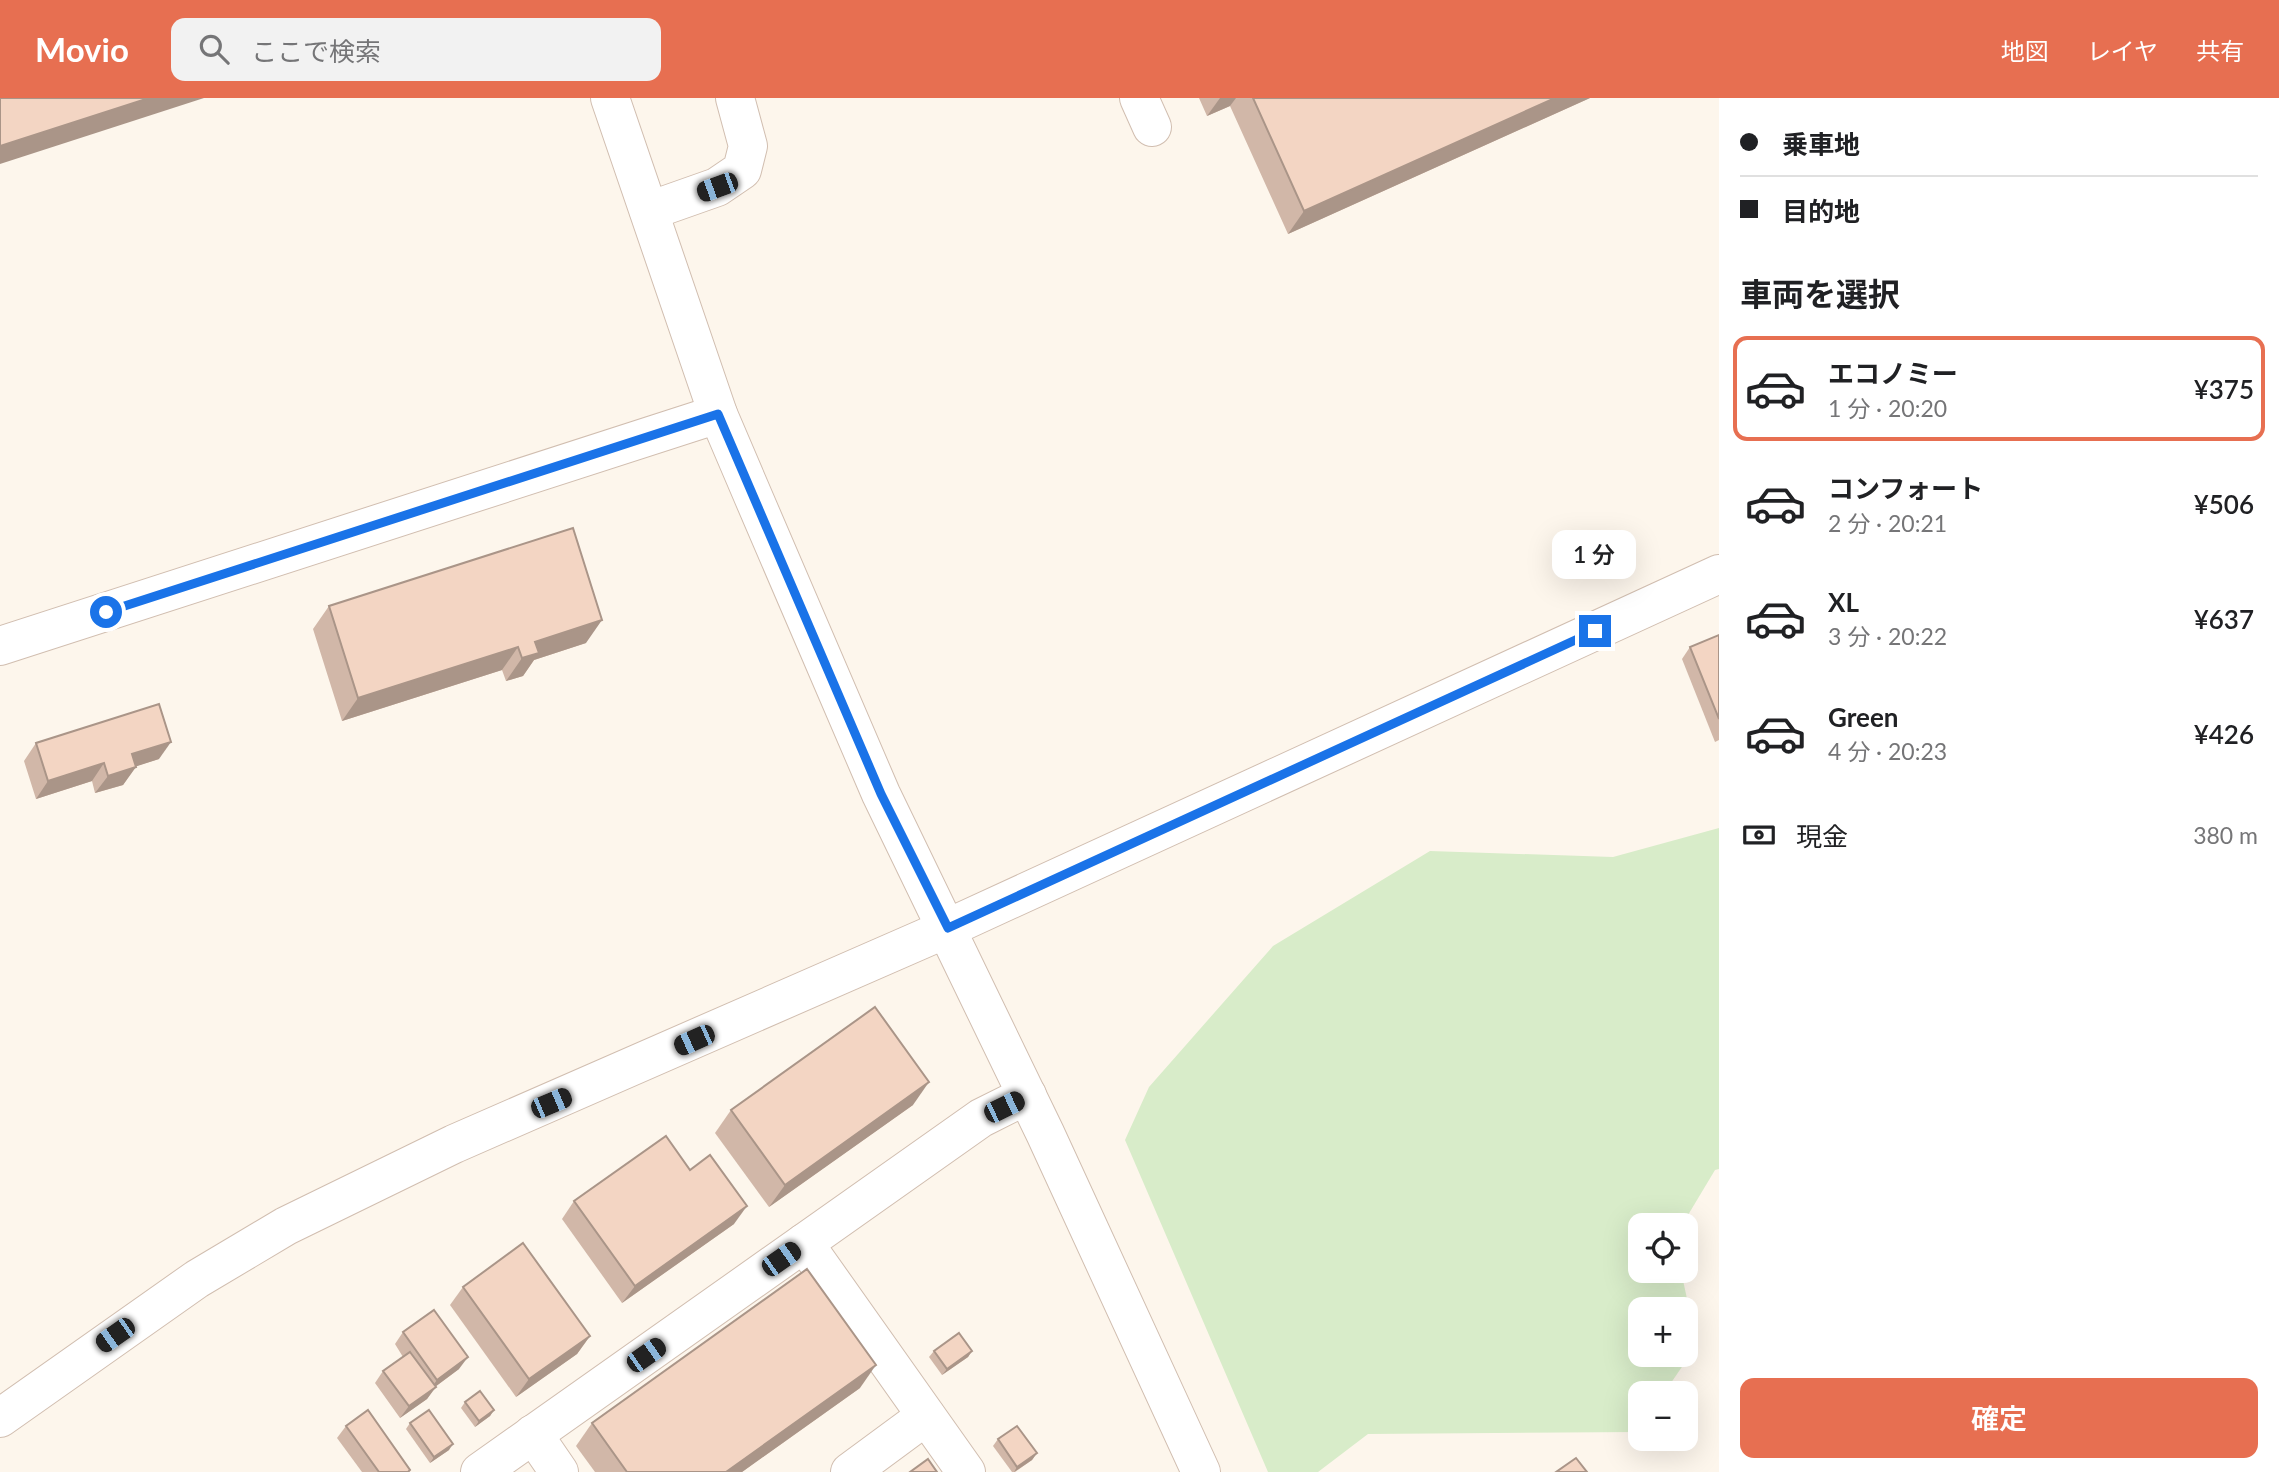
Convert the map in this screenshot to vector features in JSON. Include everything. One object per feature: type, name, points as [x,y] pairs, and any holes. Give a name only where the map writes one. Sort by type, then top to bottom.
[{"type":"street","points":[[610,98],[718,414],[881,794],[1027,1095],[1201,1472]]},
{"type":"street","points":[[649,211],[717,187],[742,170],[748,146],[735,98]]},
{"type":"street","points":[[0,646],[718,414]]},
{"type":"street","points":[[0,1418],[197,1279],[286,1226],[454,1144],[948,928],[1719,574]]},
{"type":"street","points":[[480,1472],[981,1118],[1027,1095]]},
{"type":"street","points":[[804,1243],[966,1472]]},
{"type":"street","points":[[850,1472],[926,1416]]},
{"type":"street","points":[[533,1434],[559,1472]]},
{"type":"green space","points":[[1719,828],[1719,1169],[1715,1170],[1689,1213],[1628,1213],[1628,1283],[1684,1283],[1687,1297],[1628,1297],[1628,1367],[1682,1367],[1672,1381],[1628,1381],[1628,1432],[1368,1434],[1318,1472],[1268,1472],[1125,1140],[1149,1087],[1273,946],[1430,851],[1613,857]]},
{"type":"building","points":[[0,98],[149,98],[0,146]]},
{"type":"building","points":[[1253,98],[1555,98],[1304,211]]},
{"type":"building","points":[[573,528],[602,620],[535,642],[539,653],[522,658],[518,647],[358,698],[329,606]]},
{"type":"building","points":[[1719,635],[1719,719],[1690,647]]},
{"type":"building","points":[[159,704],[171,742],[132,754],[136,767],[108,776],[104,763],[48,781],[36,743]]},
{"type":"building","points":[[875,1007],[929,1082],[785,1185],[731,1110]]},
{"type":"building","points":[[666,1136],[690,1170],[710,1155],[747,1206],[635,1286],[574,1201]]},
{"type":"building","points":[[523,1243],[590,1336],[529,1379],[463,1287]]},
{"type":"building","points":[[807,1269],[876,1365],[726,1472],[627,1472],[592,1423]]},
{"type":"building","points":[[434,1310],[468,1357],[437,1380],[403,1332]]},
{"type":"building","points":[[959,1333],[972,1351],[947,1369],[934,1351]]},
{"type":"building","points":[[410,1352],[436,1387],[409,1406],[383,1371]]},
{"type":"building","points":[[480,1391],[494,1410],[479,1421],[465,1402]]},
{"type":"building","points":[[368,1410],[410,1470],[408,1472],[379,1472],[346,1426]]},
{"type":"building","points":[[429,1410],[453,1444],[434,1457],[410,1423]]},
{"type":"building","points":[[1017,1426],[1037,1453],[1017,1467],[998,1439]]},
{"type":"building","points":[[1576,1458],[1587,1472],[1556,1472]]},
{"type":"building","points":[[928,1459],[937,1472],[910,1472]]},
{"type":"route","points":[[106,612],[718,414],[881,794],[948,928],[1595,631]]}]
